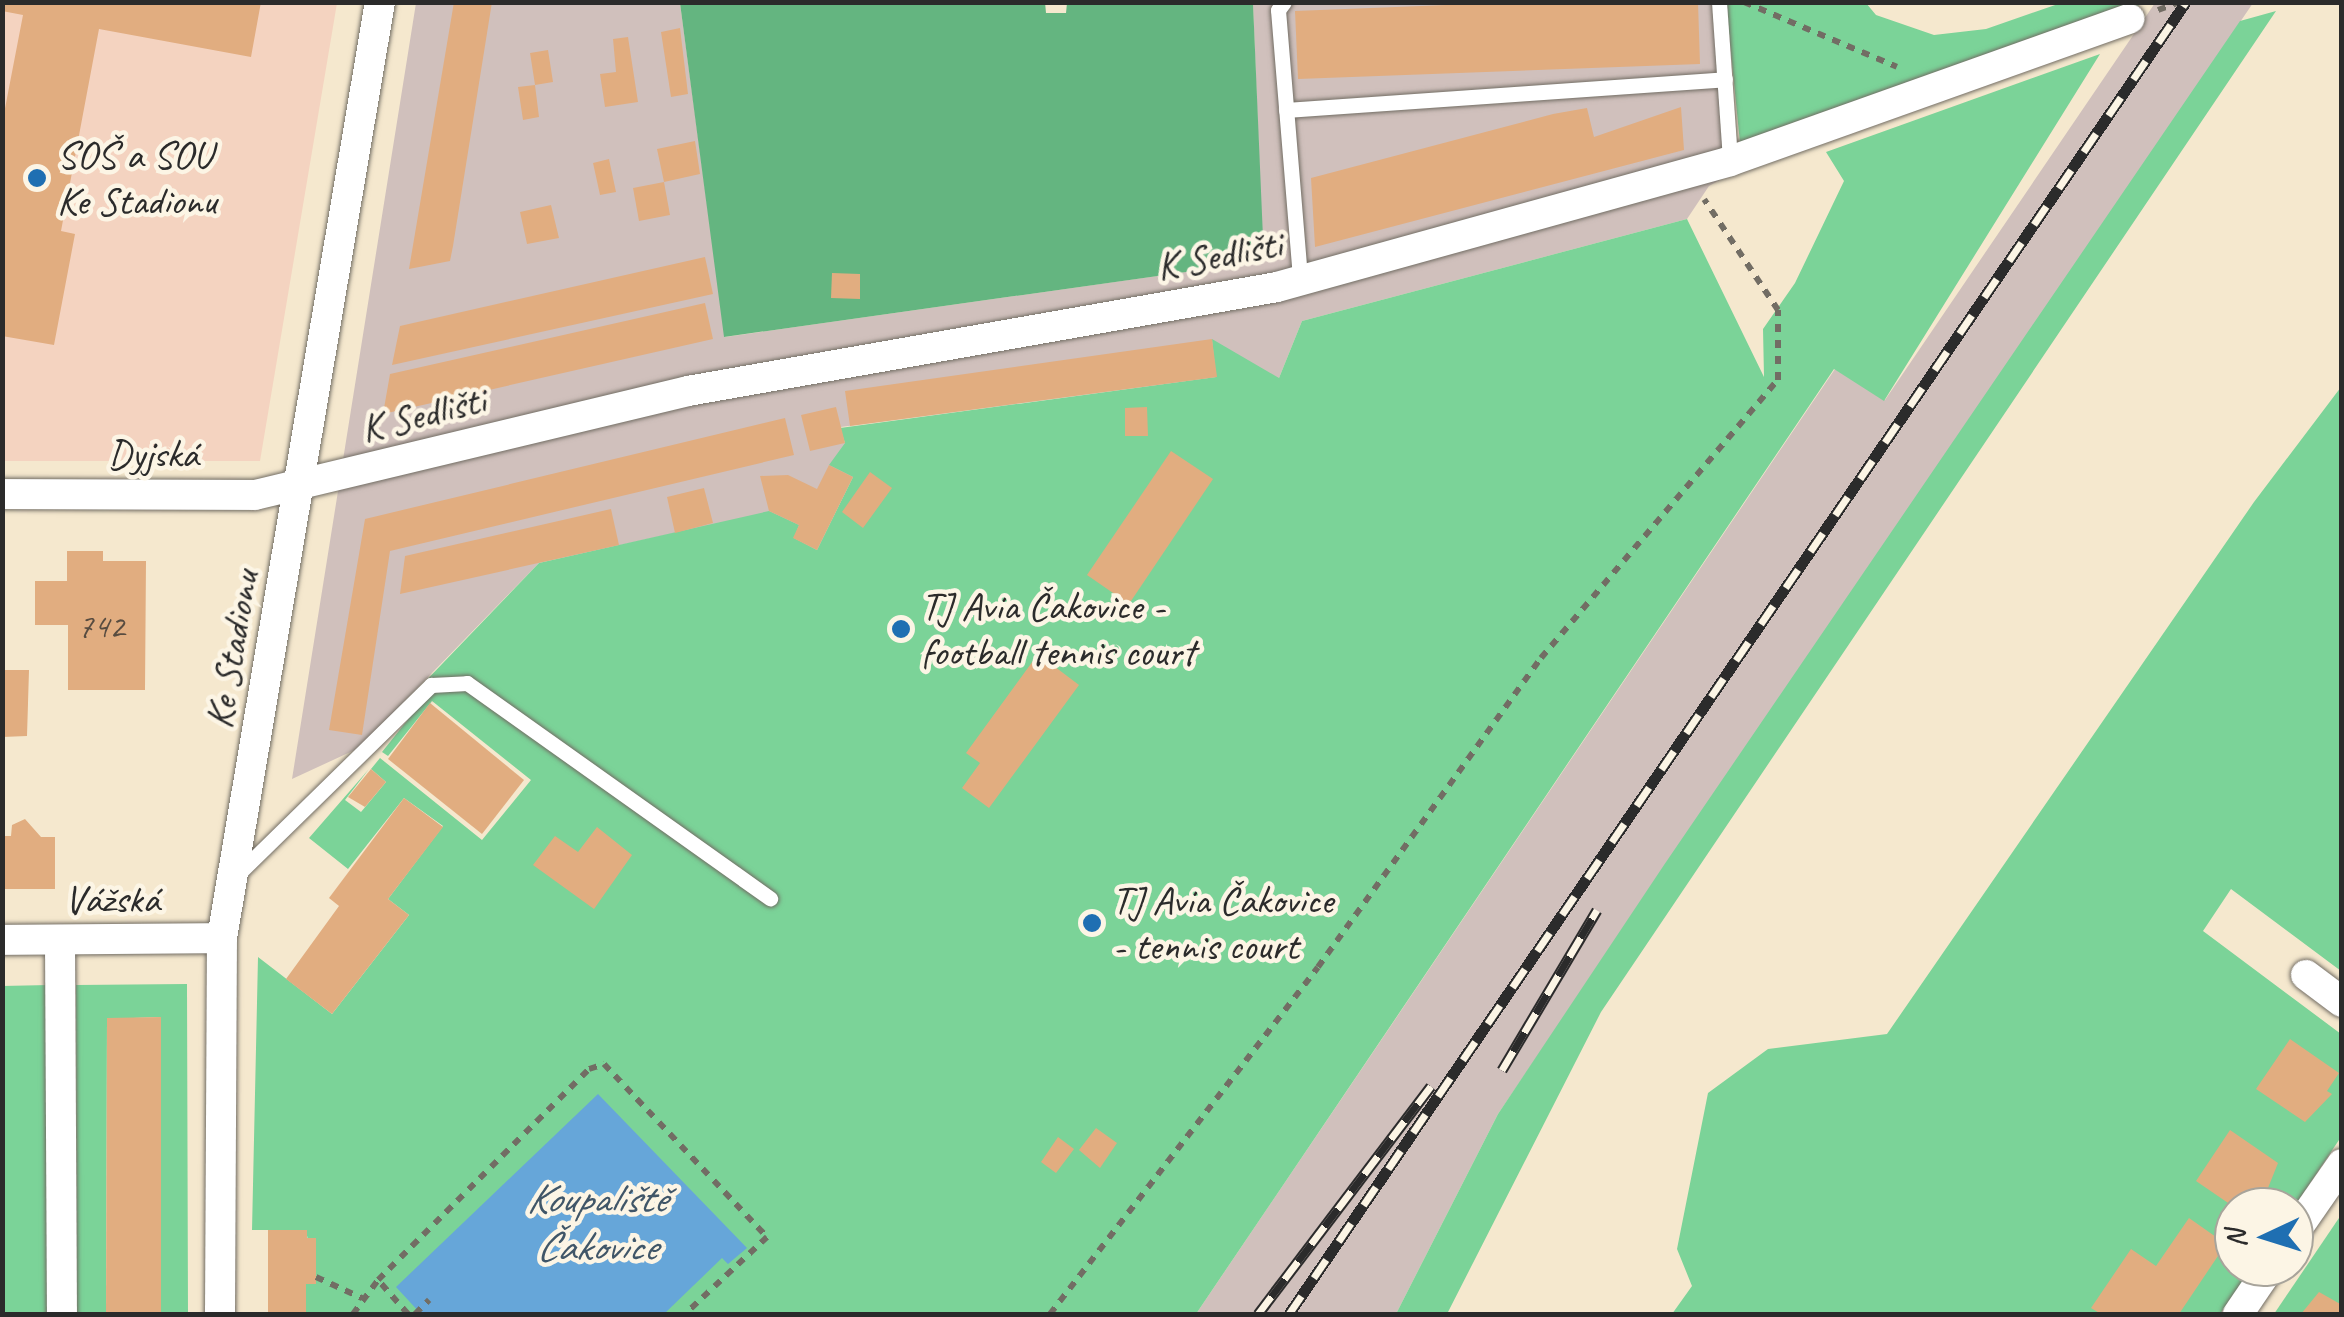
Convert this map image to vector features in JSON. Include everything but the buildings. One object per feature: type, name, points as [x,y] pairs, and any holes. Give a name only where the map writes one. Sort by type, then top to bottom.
[{"type":"street","name":"Ke Stadionu","points":[[220,1314],[222,938],[302,484],[380,2]]},
{"type":"street","name":"K Sedlišti","points":[[302,484],[688,391],[1300,280],[1730,161],[2128,19]]},
{"type":"street","name":"Dyjská","points":[[2,494],[255,495],[302,484]]},
{"type":"street","name":"Vážská","points":[[2,940],[222,938]]},
{"type":"street","points":[[60,940],[62,1314]]},
{"type":"street","points":[[2306,975],[2342,1002]]},
{"type":"street","points":[[2314,1204],[2342,1164]]},
{"type":"street","points":[[2238,1314],[2256,1287]]},
{"type":"lane","points":[[1284,2],[1278,10],[1300,280]]},
{"type":"lane","points":[[1719,2],[1730,161]]},
{"type":"lane","points":[[1286,110],[1725,79]]},
{"type":"lane","points":[[232,879],[432,686],[467,683],[770,898]]},
{"type":"path","points":[[1744,2],[1899,68]]},
{"type":"path","points":[[1050,1314],[1318,968],[1540,658],[1778,380],[1778,310],[1687,173]]},
{"type":"path","points":[[353,1314],[378,1280],[589,1069],[604,1064],[768,1238],[685,1314]]},
{"type":"path","points":[[316,1277],[362,1298]]},
{"type":"path","points":[[378,1280],[408,1314]]},
{"type":"path","points":[[416,1314],[428,1300]]},
{"type":"shaded area","points":[[3,3],[337,3],[260,461],[3,461]]},
{"type":"shaded area","points":[[416,3],[680,3],[725,337],[1263,261],[1253,3],[1726,3],[1733,130],[1745,166],[1709,186],[1687,219],[1302,321],[1279,378],[1217,377],[841,427],[853,477],[817,550],[793,538],[675,533],[539,563],[359,748],[292,779]]},
{"type":"shaded area","points":[[2155,3],[2253,3],[1498,1114],[1396,1314],[1196,1314],[1835,369],[1885,400]]},
{"type":"green space","points":[[1045,2],[1046,13],[1066,13],[1067,3],[1253,3],[1264,261],[724,337],[680,3]]},
{"type":"green space","points":[[1726,3],[1866,3],[1876,15],[1934,35],[1986,29],[2061,3],[2145,3],[1907,92],[1740,143]]},
{"type":"green space","points":[[2276,11],[1601,1012],[1447,1314],[1396,1314],[1498,1114],[1664,865],[2240,21]]},
{"type":"green space","points":[[2100,54],[1884,401],[1834,369],[1196,1314],[306,1314],[306,1284],[316,1284],[306,1230],[252,1230],[258,957],[332,1014],[409,915],[388,899],[443,826],[404,798],[348,869],[309,838],[369,769],[345,800],[361,812],[386,782],[371,769],[380,758],[482,840],[531,780],[432,701],[388,756],[382,752],[426,697],[418,689],[539,563],[769,511],[799,525],[794,538],[817,550],[853,477],[829,465],[845,443],[840,428],[1216,377],[1212,339],[1279,378],[1302,321],[1687,219],[1764,377],[1763,329],[1795,283],[1844,181],[1826,152]]},
{"type":"green space","points":[[2341,387],[2341,971],[2231,889],[2203,931],[2341,1034],[2341,1137],[2307,1187],[2214,1187],[2214,1287],[2239,1287],[2220,1314],[1672,1314],[1692,1286],[1677,1249],[1708,1093],[1768,1049],[1887,1034],[2254,502]]},
{"type":"green space","points":[[187,984],[188,1314],[161,1314],[160,1017],[107,1019],[106,1314],[77,1314],[76,985]]},
{"type":"green space","points":[[49,985],[50,1314],[3,1314],[2,986]]},
{"type":"green space","points":[[2341,1215],[2341,1314],[2274,1314],[2292,1287],[2314,1287],[2314,1255]]},
{"type":"water","name":"Koupaliště Čakovice","points":[[598,1094],[747,1248],[728,1264],[722,1258],[664,1314],[421,1314],[396,1287]]},
{"type":"railway","points":[[1289,1314],[2186,2]]},
{"type":"railway","points":[[1502,1070],[1597,910]]},
{"type":"railway","points":[[1258,1314],[1431,1086]]},
{"type":"place","name":"SOŠ a SOU Ke Stadionu","points":[[37,178]]},
{"type":"place","name":"TJ Avia Čakovice - football tennis court","points":[[901,629]]},
{"type":"place","name":"TJ Avia Čakovice - tennis court","points":[[1092,923]]}]
